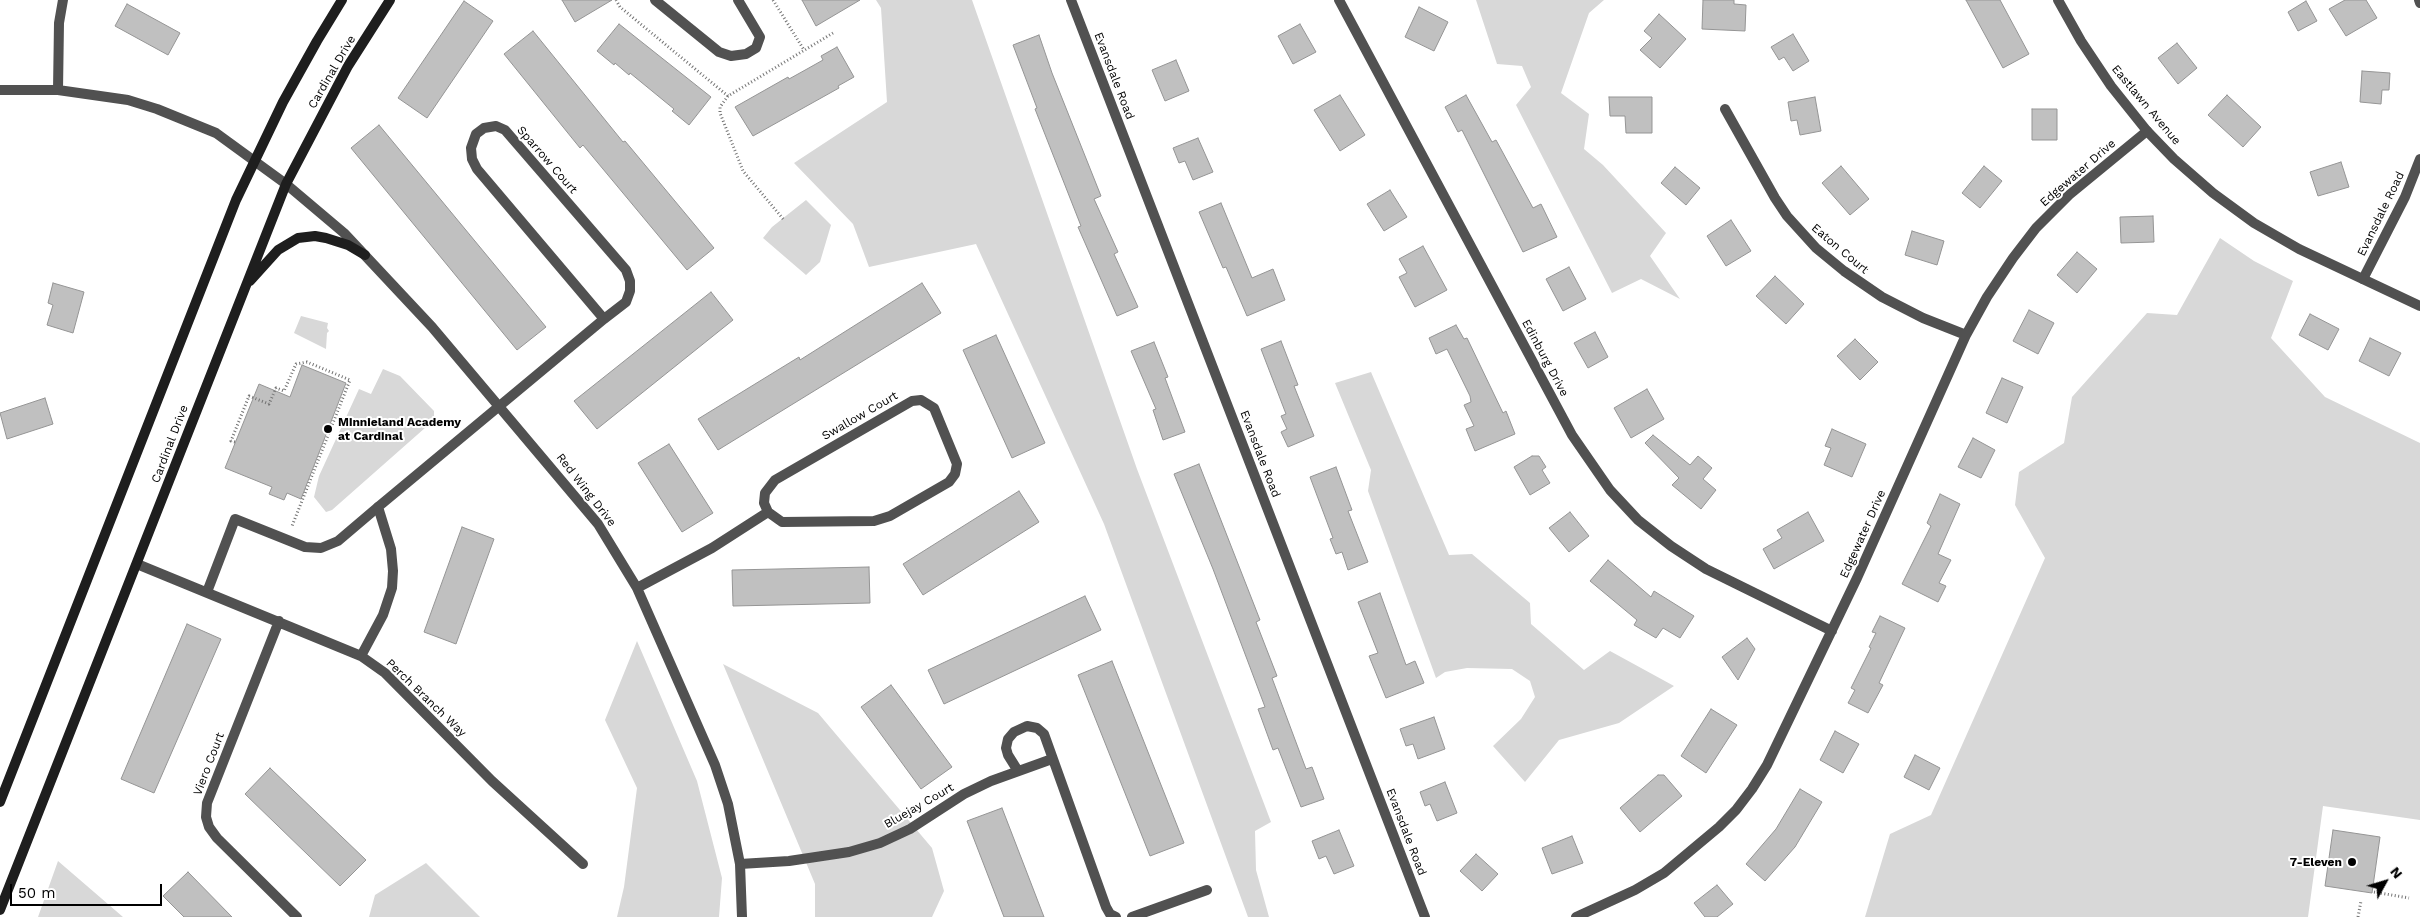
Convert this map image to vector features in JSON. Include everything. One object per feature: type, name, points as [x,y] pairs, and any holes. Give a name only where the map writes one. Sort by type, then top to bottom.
[{"type":"main road","points":[[0,802],[236,200],[254,160],[317,41],[342,0]]},
{"type":"main road","name":"Cardinal Drive","points":[[0,910],[286,184],[348,66],[390,0]]},
{"type":"main road","points":[[246,286],[278,250],[298,238],[315,236],[326,238],[348,245],[365,255]]},
{"type":"street","points":[[58,90],[59,24],[63,0]]},
{"type":"street","points":[[655,0],[719,52],[731,56],[746,54],[756,48],[760,37],[738,0]]},
{"type":"street","name":"Evansdale Road","points":[[1071,0],[1425,917]]},
{"type":"street","name":"Edinburg Drive","points":[[1339,0],[1572,435],[1610,490],[1638,520],[1671,546],[1706,569],[1832,631]]},
{"type":"street","name":"Eastlawn Avenue","points":[[2058,0],[2081,41],[2110,86],[2174,159],[2213,193],[2254,223],[2299,249],[2420,306]]},
{"type":"street","name":"Red Wing Drive","points":[[0,90],[58,90],[120,99],[157,109],[216,133],[286,184],[344,233],[365,255],[500,406],[598,524],[637,588],[715,765],[728,804],[740,864],[742,917]]},
{"type":"street","name":"Eaton Court","points":[[1725,109],[1775,198],[1787,216],[1816,248],[1844,271],[1882,296],[1923,318],[1966,335]]},
{"type":"street","name":"Sparrow Court","points":[[207,592],[235,519],[305,546],[321,548],[338,541],[626,302],[630,291],[630,281],[626,270],[505,130],[496,126],[484,128],[476,134],[471,148],[472,159],[477,169],[604,319]]},
{"type":"street","name":"Edgewater Drive","points":[[1576,917],[1635,890],[1664,872],[1696,847],[1736,810],[1767,765],[1832,631],[1966,335],[1992,289],[2036,228],[2076,189],[2147,130]]},
{"type":"street","name":"Evansdale Road","points":[[2363,279],[2404,197],[2420,159]]},
{"type":"street","name":"Swallow Court","points":[[921,400],[934,408],[957,464],[955,474],[949,482],[890,516],[874,521],[782,522],[768,512],[764,503],[765,493],[775,480],[912,401],[921,400]]},
{"type":"street","points":[[361,656],[383,615],[392,588],[391,548],[378,507]]},
{"type":"street","points":[[637,588],[712,548],[768,512]]},
{"type":"street","name":"Perch Branch Way","points":[[137,564],[361,656],[385,673],[492,781],[583,864]]},
{"type":"street","name":"Viero Court","points":[[279,621],[206,803],[206,817],[209,827],[217,838],[297,917]]},
{"type":"street","points":[[1018,771],[1006,748],[1008,739],[1014,732],[1027,726],[1037,728],[1044,734],[1106,907],[1116,917]]},
{"type":"street","name":"Bluejay Court","points":[[740,864],[789,861],[849,852],[880,843],[910,829],[964,794],[1052,759]]},
{"type":"street","points":[[1132,917],[1207,890]]},
{"type":"path","points":[[773,0],[804,50]]},
{"type":"path","points":[[728,96],[720,107],[720,114],[743,171],[784,220]]},
{"type":"path","points":[[235,442],[231,441],[249,396],[269,404],[276,388],[284,391],[296,364],[307,362],[350,380],[297,512]]},
{"type":"path","points":[[2374,892],[2409,898]]},
{"type":"path","points":[[2358,917],[2361,900]]},
{"type":"shaded area","points":[[876,0],[972,0],[1137,469],[1271,822],[1255,831],[1256,870],[1269,917],[1248,917],[1104,524],[976,244],[869,267],[853,224],[794,163],[887,102],[881,8]]},
{"type":"shaded area","points":[[1476,0],[1604,0],[1589,13],[1561,93],[1589,114],[1584,149],[1603,165],[1666,233],[1650,256],[1680,299],[1641,279],[1612,293],[1516,105],[1531,87],[1522,66],[1497,64]]},
{"type":"shaded area","points":[[806,200],[831,225],[820,262],[806,275],[763,238],[772,227]]},
{"type":"shaded area","points":[[2220,238],[2254,261],[2293,281],[2271,338],[2325,397],[2420,443],[2420,820],[2323,806],[2308,917],[1865,917],[1890,834],[1931,815],[2045,558],[2015,505],[2019,472],[2064,443],[2072,397],[2147,313],[2177,315]]},
{"type":"shaded area","points":[[301,316],[328,323],[327,328],[329,331],[327,333],[326,349],[294,333]]},
{"type":"shaded area","points":[[383,369],[400,376],[434,411],[434,420],[332,510],[326,512],[314,497],[319,476],[359,389],[371,394]]},
{"type":"shaded area","points":[[1371,372],[1449,555],[1472,554],[1530,603],[1531,624],[1584,670],[1610,651],[1674,686],[1619,723],[1559,740],[1525,782],[1493,746],[1521,719],[1535,697],[1530,681],[1512,669],[1467,668],[1445,672],[1436,678],[1368,491],[1371,470],[1335,383]]},
{"type":"shaded area","points":[[637,641],[697,781],[722,878],[719,917],[617,917],[624,887],[637,788],[605,720]]},
{"type":"shaded area","points":[[723,664],[818,713],[932,848],[944,891],[932,917],[815,917],[815,884]]},
{"type":"shaded area","points":[[58,861],[123,917],[38,917]]},
{"type":"shaded area","points":[[426,863],[480,917],[369,917],[375,895]]},
{"type":"building","points":[[562,0],[612,0],[575,22]]},
{"type":"building","points":[[802,0],[860,0],[816,26]]},
{"type":"building","points":[[1703,0],[1734,0],[1734,4],[1746,5],[1745,31],[1702,29]]},
{"type":"building","points":[[1966,0],[2000,0],[2029,54],[2003,68]]},
{"type":"building","points":[[2345,0],[2366,0],[2377,18],[2346,36],[2329,9]]},
{"type":"building","points":[[464,1],[493,21],[427,118],[398,98]]},
{"type":"building","points":[[2306,1],[2317,21],[2298,31],[2288,12]]},
{"type":"building","points":[[127,4],[180,33],[168,55],[115,26]]},
{"type":"building","points":[[1419,7],[1448,22],[1434,51],[1405,37]]},
{"type":"building","points":[[1659,14],[1686,39],[1660,68],[1640,50],[1652,38],[1644,31]]},
{"type":"building","points":[[619,24],[711,97],[689,125],[672,111],[674,109],[630,73],[629,75],[597,51]]},
{"type":"building","points":[[1300,24],[1316,52],[1293,64],[1278,36]]},
{"type":"building","points":[[533,31],[623,142],[625,141],[714,248],[687,270],[583,145],[580,148],[504,54]]},
{"type":"building","points":[[1793,34],[1809,61],[1793,71],[1784,57],[1779,60],[1771,47]]},
{"type":"building","points":[[1039,35],[1052,73],[1101,196],[1094,199],[1118,252],[1114,254],[1138,307],[1117,316],[1078,227],[1081,226],[1035,109],[1037,108],[1013,45]]},
{"type":"building","points":[[2177,43],[2197,68],[2178,84],[2158,58]]},
{"type":"building","points":[[837,47],[854,77],[838,86],[839,88],[753,136],[735,107],[823,60],[821,56]]},
{"type":"building","points":[[1176,60],[1189,91],[1165,101],[1152,70]]},
{"type":"building","points":[[2362,71],[2390,73],[2389,90],[2382,90],[2381,104],[2360,102]]},
{"type":"building","points":[[1340,95],[1365,135],[1340,151],[1314,110]]},
{"type":"building","points":[[1466,95],[1492,142],[1496,140],[1533,208],[1541,204],[1557,237],[1523,252],[1462,130],[1458,132],[1445,107]]},
{"type":"building","points":[[2227,95],[2261,127],[2243,147],[2208,115]]},
{"type":"building","points":[[1609,97],[1652,97],[1652,133],[1626,133],[1625,116],[1610,116]]},
{"type":"building","points":[[1815,97],[1821,131],[1800,135],[1797,120],[1791,121],[1788,102]]},
{"type":"building","points":[[2032,109],[2057,109],[2057,140],[2032,140]]},
{"type":"building","points":[[379,125],[546,327],[517,350],[351,148]]},
{"type":"building","points":[[1198,138],[1213,172],[1193,180],[1185,161],[1179,163],[1173,148]]},
{"type":"building","points":[[2341,162],[2349,187],[2318,196],[2310,172]]},
{"type":"building","points":[[1841,166],[1869,199],[1850,215],[1822,183]]},
{"type":"building","points":[[1984,166],[2002,181],[1980,208],[1962,193]]},
{"type":"building","points":[[1675,167],[1700,188],[1686,205],[1661,183]]},
{"type":"building","points":[[1390,190],[1407,217],[1384,231],[1367,204]]},
{"type":"building","points":[[1221,203],[1252,278],[1273,269],[1285,300],[1247,316],[1226,267],[1223,268],[1199,212]]},
{"type":"building","points":[[2153,216],[2154,242],[2121,243],[2120,217]]},
{"type":"building","points":[[1731,220],[1751,251],[1726,266],[1707,236]]},
{"type":"building","points":[[1912,231],[1944,241],[1937,265],[1905,255]]},
{"type":"building","points":[[1423,246],[1447,290],[1415,307],[1399,277],[1407,273],[1399,259]]},
{"type":"building","points":[[2077,252],[2097,269],[2077,293],[2057,275]]},
{"type":"building","points":[[1569,267],[1586,299],[1563,311],[1546,279]]},
{"type":"building","points":[[1775,276],[1804,304],[1786,324],[1756,296]]},
{"type":"building","points":[[53,283],[84,292],[73,333],[47,325],[53,305],[48,303]]},
{"type":"building","points":[[922,283],[941,313],[718,450],[698,419],[799,357],[800,360]]},
{"type":"building","points":[[711,292],[733,320],[597,429],[574,401]]},
{"type":"building","points":[[2029,310],[2054,323],[2038,354],[2013,341]]},
{"type":"building","points":[[2310,314],[2339,329],[2328,350],[2299,335]]},
{"type":"building","points":[[1456,325],[1464,339],[1467,338],[1503,413],[1506,411],[1515,434],[1475,451],[1466,429],[1474,426],[1464,405],[1471,402],[1470,396],[1447,349],[1436,354],[1429,338]]},
{"type":"building","points":[[1595,332],[1608,357],[1588,368],[1574,343]]},
{"type":"building","points":[[996,335],[1045,443],[1012,458],[963,350]]},
{"type":"building","points":[[2370,338],[2401,353],[2389,376],[2359,361]]},
{"type":"building","points":[[1855,339],[1878,362],[1860,380],[1837,356]]},
{"type":"building","points":[[1281,341],[1298,385],[1294,386],[1314,436],[1288,447],[1281,432],[1287,429],[1281,416],[1286,414],[1261,349]]},
{"type":"building","points":[[1154,342],[1168,377],[1165,378],[1185,432],[1163,440],[1153,410],[1156,409],[1131,351]]},
{"type":"building","name":"Minnieland Academy at Cardinal","points":[[302,365],[346,383],[301,499],[287,493],[284,500],[269,494],[272,487],[225,468],[259,384],[290,397]]},
{"type":"building","points":[[2002,378],[2023,387],[2007,423],[1986,413]]},
{"type":"building","points":[[1647,389],[1664,419],[1631,438],[1614,408]]},
{"type":"building","points":[[45,398],[53,424],[7,439],[0,413]]},
{"type":"building","points":[[1832,429],[1866,444],[1852,477],[1824,465],[1831,448],[1825,446]]},
{"type":"building","points":[[1653,435],[1690,465],[1698,456],[1712,468],[1703,479],[1716,490],[1701,509],[1672,485],[1679,478],[1645,443]]},
{"type":"building","points":[[1973,438],[1995,450],[1981,478],[1958,467]]},
{"type":"building","points":[[669,444],[713,513],[682,532],[638,463]]},
{"type":"building","points":[[1532,456],[1539,456],[1546,467],[1542,470],[1550,483],[1530,495],[1514,467]]},
{"type":"building","points":[[1199,464],[1260,620],[1256,622],[1277,676],[1272,678],[1306,769],[1312,767],[1324,799],[1301,807],[1278,748],[1273,750],[1258,709],[1265,707],[1213,569],[1174,474]]},
{"type":"building","points":[[1336,467],[1352,510],[1348,511],[1368,562],[1348,570],[1342,552],[1336,554],[1330,539],[1333,538],[1310,477]]},
{"type":"building","points":[[1019,491],[1039,522],[923,595],[903,564]]},
{"type":"building","points":[[1940,494],[1960,504],[1938,554],[1951,560],[1939,583],[1946,586],[1938,602],[1902,584],[1931,526],[1927,523]]},
{"type":"building","points":[[1570,512],[1589,536],[1569,552],[1549,528]]},
{"type":"building","points":[[1808,512],[1824,541],[1774,569],[1763,549],[1782,538],[1777,530]]},
{"type":"building","points":[[462,527],[494,539],[456,644],[424,632]]},
{"type":"building","points":[[1608,560],[1651,597],[1654,591],[1694,616],[1680,638],[1663,628],[1656,638],[1634,625],[1637,620],[1590,581]]},
{"type":"building","points":[[869,567],[870,603],[733,606],[732,570]]},
{"type":"building","points":[[1380,593],[1406,665],[1415,661],[1424,683],[1386,698],[1369,656],[1378,653],[1358,602]]},
{"type":"building","points":[[1085,596],[1101,630],[944,704],[928,670]]},
{"type":"building","points":[[1880,616],[1905,628],[1879,683],[1883,685],[1868,713],[1848,703],[1855,690],[1851,688],[1871,648],[1869,647],[1876,633],[1872,632]]},
{"type":"building","points":[[187,624],[221,639],[154,793],[121,779]]},
{"type":"building","points":[[1747,638],[1755,649],[1738,680],[1722,657]]},
{"type":"building","points":[[1112,661],[1184,843],[1150,856],[1078,675]]},
{"type":"building","points":[[891,685],[952,767],[921,789],[861,707]]},
{"type":"building","points":[[1711,709],[1737,725],[1706,773],[1681,756]]},
{"type":"building","points":[[1434,717],[1445,749],[1418,759],[1413,744],[1406,746],[1400,729]]},
{"type":"building","points":[[1835,731],[1859,744],[1843,773],[1820,760]]},
{"type":"building","points":[[1915,755],[1940,768],[1929,790],[1904,777]]},
{"type":"building","points":[[270,768],[366,860],[340,886],[245,794]]},
{"type":"building","points":[[1658,775],[1664,775],[1682,796],[1640,832],[1620,808]]},
{"type":"building","points":[[1445,782],[1457,813],[1437,821],[1430,804],[1425,806],[1420,792]]},
{"type":"building","points":[[1800,789],[1822,802],[1795,847],[1765,881],[1746,864],[1776,829]]},
{"type":"building","points":[[1002,808],[1044,917],[1004,917],[967,821]]},
{"type":"building","points":[[1339,830],[1354,866],[1334,874],[1326,856],[1319,859],[1312,841]]},
{"type":"building","name":"7-Eleven","points":[[2333,830],[2380,837],[2372,893],[2325,886]]},
{"type":"building","points":[[1572,836],[1583,863],[1552,874],[1542,848]]},
{"type":"building","points":[[1476,854],[1498,874],[1482,891],[1460,871]]},
{"type":"building","points":[[188,872],[232,917],[184,917],[163,896]]},
{"type":"building","points":[[1717,885],[1733,904],[1717,917],[1705,917],[1694,903]]},
{"type":"place","name":"Minnieland Academy at Cardinal","points":[[328,429]]},
{"type":"place","name":"7-Eleven","points":[[2352,862]]}]
